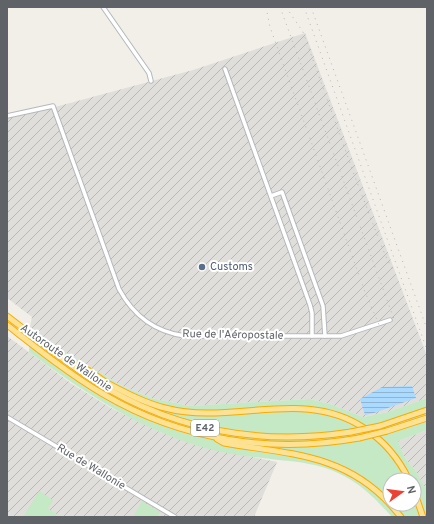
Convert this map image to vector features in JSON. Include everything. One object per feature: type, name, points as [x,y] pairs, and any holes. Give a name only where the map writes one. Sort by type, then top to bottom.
[{"type":"highway","name":"Autoroute de Wallonie","points":[[7,316],[73,365],[107,388],[135,403],[198,426],[246,435],[278,438],[310,437],[351,432],[380,426],[427,410]]},
{"type":"highway","name":"Autoroute de Wallonie","points":[[7,325],[77,378],[113,399],[163,423],[213,437],[278,445],[326,443],[359,438],[427,418]]},
{"type":"highway","points":[[73,365],[79,365],[106,382],[149,403],[178,411],[210,414],[296,407],[318,409],[342,416],[360,425],[381,441],[396,458],[404,472]]},
{"type":"highway","points":[[213,437],[224,443],[305,456],[331,463],[364,481],[382,497]]},
{"type":"street","points":[[103,7],[149,73],[151,81]]},
{"type":"street","points":[[225,69],[310,305],[312,313],[312,336]]},
{"type":"street","name":"Rue de l'Aéropostale","points":[[7,116],[53,106],[119,289],[138,315],[155,327],[166,332],[185,336],[325,336],[346,335],[390,320]]},
{"type":"street","points":[[271,196],[282,192],[323,306],[325,336]]},
{"type":"street","name":"Rue de Wallonie","points":[[7,418],[175,517]]},
{"type":"shaded area","points":[[305,33],[427,356],[427,398],[388,412],[363,417],[330,404],[309,399],[190,406],[151,398],[122,386],[57,347],[30,327],[32,317],[7,298],[7,118],[55,107],[193,70]]},
{"type":"shaded area","points":[[7,336],[72,384],[111,408],[160,432],[199,446],[277,462],[254,517],[7,517]]},
{"type":"shaded area","points":[[427,430],[427,494],[422,484],[422,472],[416,472],[405,458],[398,441]]},
{"type":"green space","points":[[30,327],[57,347],[122,386],[151,398],[190,406],[309,399],[330,404],[363,417],[388,412],[427,398],[427,430],[398,441],[405,458],[416,472],[382,472],[382,506],[361,487],[346,477],[324,467],[228,453],[198,446],[153,429],[131,418],[89,394],[29,352]]},
{"type":"green space","points":[[422,482],[426,490],[427,517],[392,517],[387,512],[422,512]]},
{"type":"green space","points":[[39,491],[53,500],[48,509],[57,514],[55,517],[23,517]]},
{"type":"green space","points":[[142,501],[160,512],[157,517],[133,517]]},
{"type":"water","points":[[412,386],[416,398],[365,415],[360,399],[382,387]]},
{"type":"railway","points":[[266,7],[270,27],[365,292],[380,327]]},
{"type":"railway","points":[[280,7],[394,319]]},
{"type":"railway","points":[[286,7],[303,32],[355,177],[383,250],[394,273]]},
{"type":"railway","points":[[304,7],[427,350]]},
{"type":"railway","points":[[311,7],[427,329]]},
{"type":"place","name":"Customs","points":[[202,267]]}]
